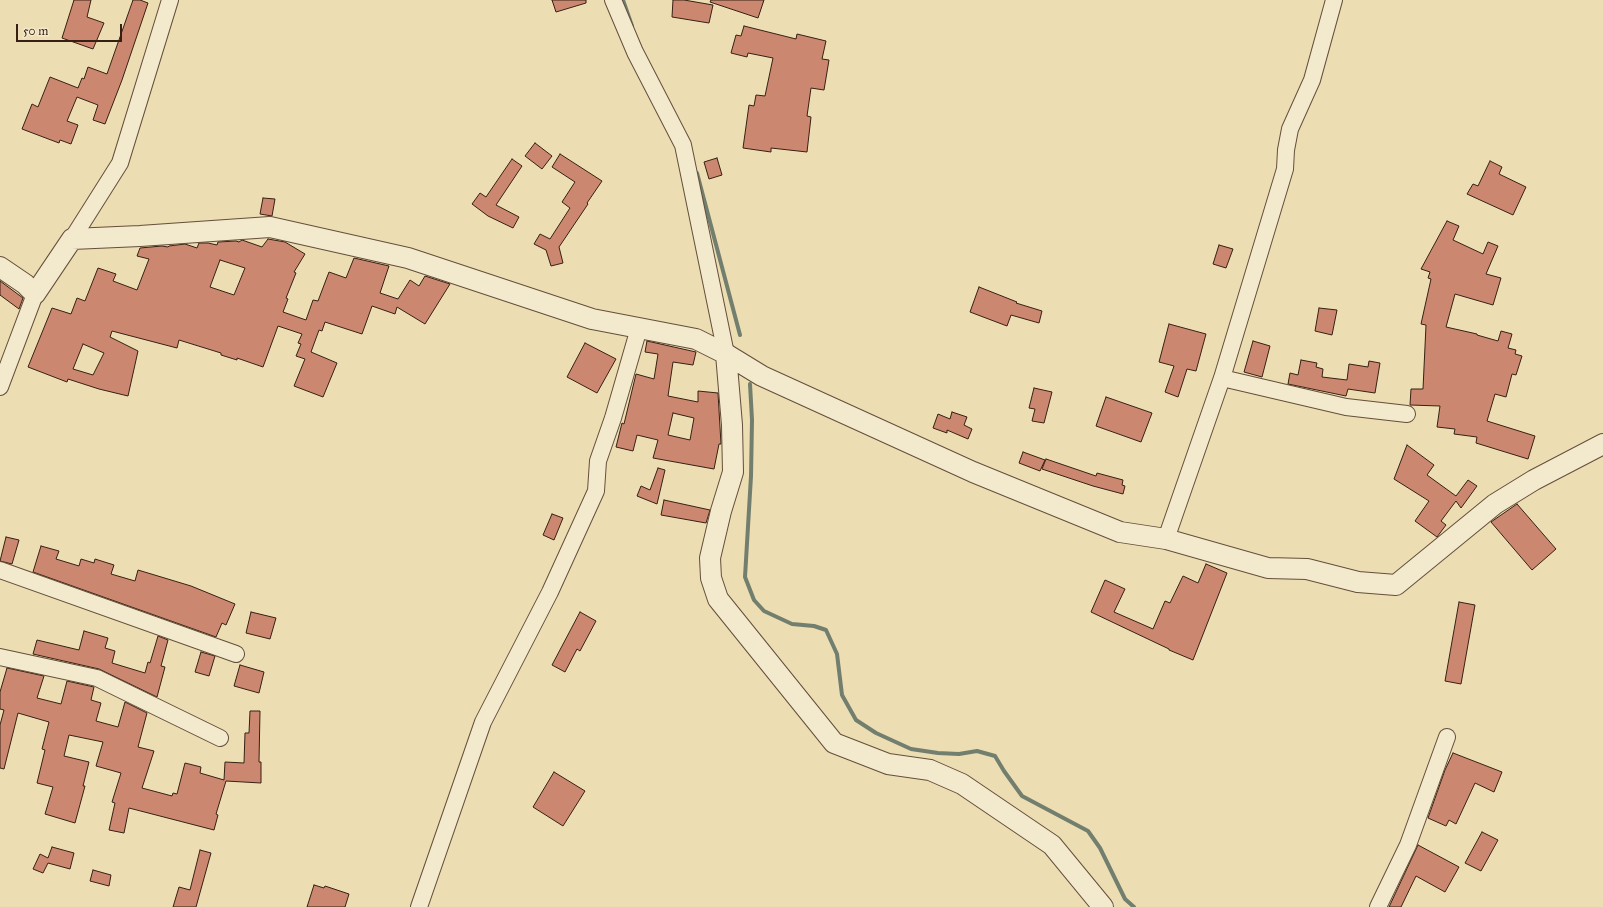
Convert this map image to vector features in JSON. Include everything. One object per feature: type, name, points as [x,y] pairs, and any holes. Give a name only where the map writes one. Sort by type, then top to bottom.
[{"type":"street","points":[[0,387],[34,294],[72,239],[120,163],[170,0]]},
{"type":"street","points":[[613,0],[635,52],[683,144],[726,354],[732,425],[733,472],[721,511],[710,558],[711,578],[718,598],[834,743],[888,764],[930,770],[962,784],[1052,845],[1103,907]]},
{"type":"street","points":[[1166,539],[1222,378],[1285,169],[1286,150],[1290,129],[1312,80],[1334,0]]},
{"type":"street","points":[[72,239],[270,227],[408,258],[592,319],[696,339],[726,354],[762,376],[973,472],[1120,532],[1166,539],[1268,568],[1307,569],[1358,582],[1396,585],[1494,504],[1534,480],[1603,444]]},
{"type":"street","points":[[0,267],[25,284],[34,294]]},
{"type":"street","points":[[419,907],[483,722],[550,592],[596,491],[598,461],[613,418],[639,328]]},
{"type":"street","points":[[1222,378],[1346,407],[1407,414]]},
{"type":"street","points":[[0,570],[236,654]]},
{"type":"street","points":[[0,658],[97,678],[220,738]]},
{"type":"street","points":[[1378,907],[1408,845],[1447,738]]},
{"type":"building","points":[[74,0],[91,0],[87,17],[104,23],[93,49],[62,38]]},
{"type":"building","points":[[133,0],[140,0],[148,3],[122,80],[105,124],[93,120],[98,105],[77,97],[67,121],[78,125],[71,144],[60,140],[59,143],[22,129],[32,104],[38,107],[50,77],[78,88],[82,78],[84,79],[88,67],[107,74]]},
{"type":"building","points":[[552,0],[586,0],[586,3],[556,12]]},
{"type":"building","points":[[673,0],[684,0],[713,5],[709,23],[672,17]]},
{"type":"building","points":[[711,0],[764,0],[758,18],[710,2]]},
{"type":"building","points":[[744,26],[796,39],[797,34],[826,41],[822,59],[829,60],[824,90],[811,88],[807,116],[811,117],[807,152],[771,148],[771,152],[743,148],[749,105],[754,106],[756,95],[765,96],[773,58],[748,53],[747,57],[731,53],[736,35],[741,36]]},
{"type":"building","points":[[535,143],[552,156],[542,169],[525,156]]},
{"type":"building","points":[[560,154],[602,181],[559,247],[563,263],[551,266],[546,250],[534,244],[540,234],[550,239],[570,208],[562,202],[575,182],[552,167]]},
{"type":"building","points":[[717,158],[722,175],[709,179],[704,162]]},
{"type":"building","points":[[512,159],[522,166],[496,205],[519,217],[513,228],[488,216],[472,204],[480,193],[486,197]]},
{"type":"building","points":[[1490,161],[1502,167],[1499,174],[1526,187],[1513,215],[1467,194],[1473,184],[1478,186]]},
{"type":"building","points":[[263,198],[275,199],[272,216],[260,214]]},
{"type":"building","points":[[1447,221],[1459,226],[1453,240],[1483,254],[1488,242],[1498,246],[1486,274],[1501,278],[1493,305],[1455,294],[1446,327],[1477,334],[1498,341],[1501,331],[1512,334],[1508,348],[1516,350],[1515,354],[1522,356],[1516,375],[1512,374],[1506,397],[1495,394],[1487,421],[1535,436],[1528,459],[1476,443],[1477,437],[1454,434],[1455,429],[1437,427],[1440,406],[1410,405],[1411,389],[1423,389],[1426,325],[1421,324],[1431,279],[1428,278],[1430,272],[1421,269]]},
{"type":"building","points":[[268,239],[285,242],[305,254],[294,272],[296,273],[286,298],[288,299],[283,312],[306,320],[313,300],[318,301],[329,272],[346,278],[354,258],[389,266],[380,293],[398,299],[410,280],[419,286],[425,276],[450,284],[425,324],[397,307],[395,314],[372,306],[362,334],[325,322],[322,331],[319,330],[311,352],[337,363],[323,397],[294,386],[305,359],[296,356],[301,344],[298,343],[302,334],[278,326],[263,367],[237,358],[237,360],[221,355],[221,353],[179,340],[177,348],[112,331],[110,337],[138,351],[128,396],[68,379],[67,382],[28,367],[52,308],[71,314],[77,298],[85,301],[98,268],[116,274],[113,281],[137,290],[149,259],[137,256],[140,248],[162,246],[168,247],[185,244],[197,248],[199,243],[217,245],[218,242],[239,242],[242,240],[262,247]],"holes":[[[220,260],[245,268],[234,295],[210,287]],[[83,344],[104,353],[93,375],[73,369]]]},
{"type":"building","points":[[1219,245],[1233,249],[1226,268],[1213,264]]},
{"type":"building","points":[[0,281],[23,298],[19,309],[0,295]]},
{"type":"building","points":[[979,287],[1017,302],[1016,303],[1042,311],[1039,323],[1011,315],[1007,326],[970,312]]},
{"type":"building","points":[[1319,308],[1337,310],[1332,335],[1315,331]]},
{"type":"building","points":[[1169,324],[1206,334],[1196,371],[1187,369],[1178,397],[1165,392],[1174,366],[1159,362]]},
{"type":"building","points":[[647,341],[696,352],[693,365],[673,362],[668,396],[698,402],[698,391],[718,393],[721,444],[719,444],[714,469],[653,458],[658,440],[637,435],[633,451],[616,447],[622,423],[624,424],[636,374],[654,379],[658,354],[645,352]],"holes":[[[673,413],[694,418],[690,440],[668,435]]]},
{"type":"building","points":[[1253,341],[1270,346],[1262,377],[1244,372]]},
{"type":"building","points":[[585,343],[616,359],[597,393],[567,377]]},
{"type":"building","points":[[1301,360],[1317,363],[1316,367],[1323,369],[1322,377],[1347,380],[1349,364],[1368,367],[1369,361],[1380,363],[1375,393],[1348,389],[1346,396],[1288,384],[1290,373],[1298,375]]},
{"type":"building","points":[[1034,388],[1052,392],[1044,423],[1032,421],[1035,409],[1029,408]]},
{"type":"building","points":[[1106,397],[1152,413],[1141,442],[1096,426]]},
{"type":"building","points":[[952,412],[967,417],[964,425],[972,429],[968,439],[947,430],[947,433],[933,428],[938,414],[950,419]]},
{"type":"building","points":[[1407,445],[1434,465],[1427,475],[1456,496],[1468,480],[1477,486],[1461,508],[1456,501],[1441,521],[1446,525],[1437,537],[1415,521],[1429,501],[1394,479]]},
{"type":"building","points":[[1023,452],[1045,460],[1040,471],[1019,463]]},
{"type":"building","points":[[1046,459],[1096,476],[1097,473],[1123,480],[1122,485],[1125,486],[1123,494],[1093,486],[1042,469]]},
{"type":"building","points":[[658,468],[665,470],[657,504],[637,496],[641,486],[650,490]]},
{"type":"building","points":[[664,500],[710,510],[706,523],[661,515]]},
{"type":"building","points":[[1517,504],[1556,549],[1532,570],[1491,522]]},
{"type":"building","points":[[552,514],[563,518],[554,540],[543,535]]},
{"type":"building","points":[[6,537],[19,540],[12,564],[0,561]]},
{"type":"building","points":[[41,546],[59,551],[56,559],[79,566],[81,559],[94,563],[95,559],[114,565],[111,574],[135,581],[138,570],[191,586],[235,604],[226,625],[222,623],[216,637],[33,572]]},
{"type":"building","points":[[1206,564],[1227,573],[1193,660],[1091,612],[1105,580],[1125,589],[1114,612],[1153,629],[1165,601],[1170,603],[1183,576],[1198,583]]},
{"type":"building","points":[[1459,602],[1475,605],[1461,684],[1445,681]]},
{"type":"building","points":[[251,612],[276,618],[270,639],[246,633]]},
{"type":"building","points":[[580,612],[596,621],[580,651],[577,649],[565,672],[552,665]]},
{"type":"building","points":[[84,631],[108,638],[105,648],[115,651],[112,663],[145,673],[148,662],[150,663],[158,636],[168,640],[161,666],[165,667],[157,697],[99,669],[33,654],[37,640],[79,650]]},
{"type":"building","points":[[201,652],[215,656],[209,676],[195,672]]},
{"type":"building","points":[[240,665],[264,672],[259,693],[234,686]]},
{"type":"building","points":[[7,668],[44,676],[37,698],[61,704],[67,681],[94,687],[91,700],[101,703],[96,721],[118,727],[125,702],[147,713],[138,747],[154,751],[142,788],[172,796],[173,793],[177,794],[185,763],[201,767],[200,773],[224,780],[225,762],[244,763],[245,733],[249,733],[250,711],[260,711],[259,762],[261,762],[261,783],[226,781],[216,814],[218,815],[214,830],[129,808],[124,833],[109,830],[115,803],[112,802],[121,773],[96,766],[103,742],[69,735],[64,756],[89,762],[83,786],[85,786],[75,823],[45,814],[53,787],[37,783],[45,750],[42,749],[49,722],[18,713],[4,769],[0,768],[0,725],[4,710],[0,709],[0,692]]},
{"type":"building","points":[[1453,753],[1502,772],[1494,792],[1475,783],[1456,824],[1449,820],[1446,826],[1428,818],[1445,770]]},
{"type":"building","points":[[554,772],[585,791],[563,826],[533,807]]},
{"type":"building","points":[[1482,832],[1498,840],[1481,871],[1465,863]]},
{"type":"building","points":[[1418,845],[1459,867],[1445,892],[1416,876],[1401,907],[1389,907]]},
{"type":"building","points":[[52,847],[74,853],[70,869],[48,863],[43,873],[33,869],[40,854],[48,858]]},
{"type":"building","points":[[200,850],[211,853],[196,907],[173,907],[179,887],[190,890]]},
{"type":"building","points":[[93,870],[111,875],[109,886],[90,881]]},
{"type":"building","points":[[314,885],[324,888],[325,886],[349,894],[345,907],[307,907]]},
{"type":"waterway","points":[[623,0],[632,26]]},
{"type":"waterway","points":[[697,173],[740,335]]},
{"type":"waterway","points":[[750,384],[752,420],[751,476],[745,577],[754,600],[764,611],[792,624],[814,626],[826,630],[837,654],[842,695],[856,720],[876,733],[911,749],[959,754],[977,751],[995,756],[1022,796],[1088,831],[1100,848],[1125,899],[1134,907]]}]
